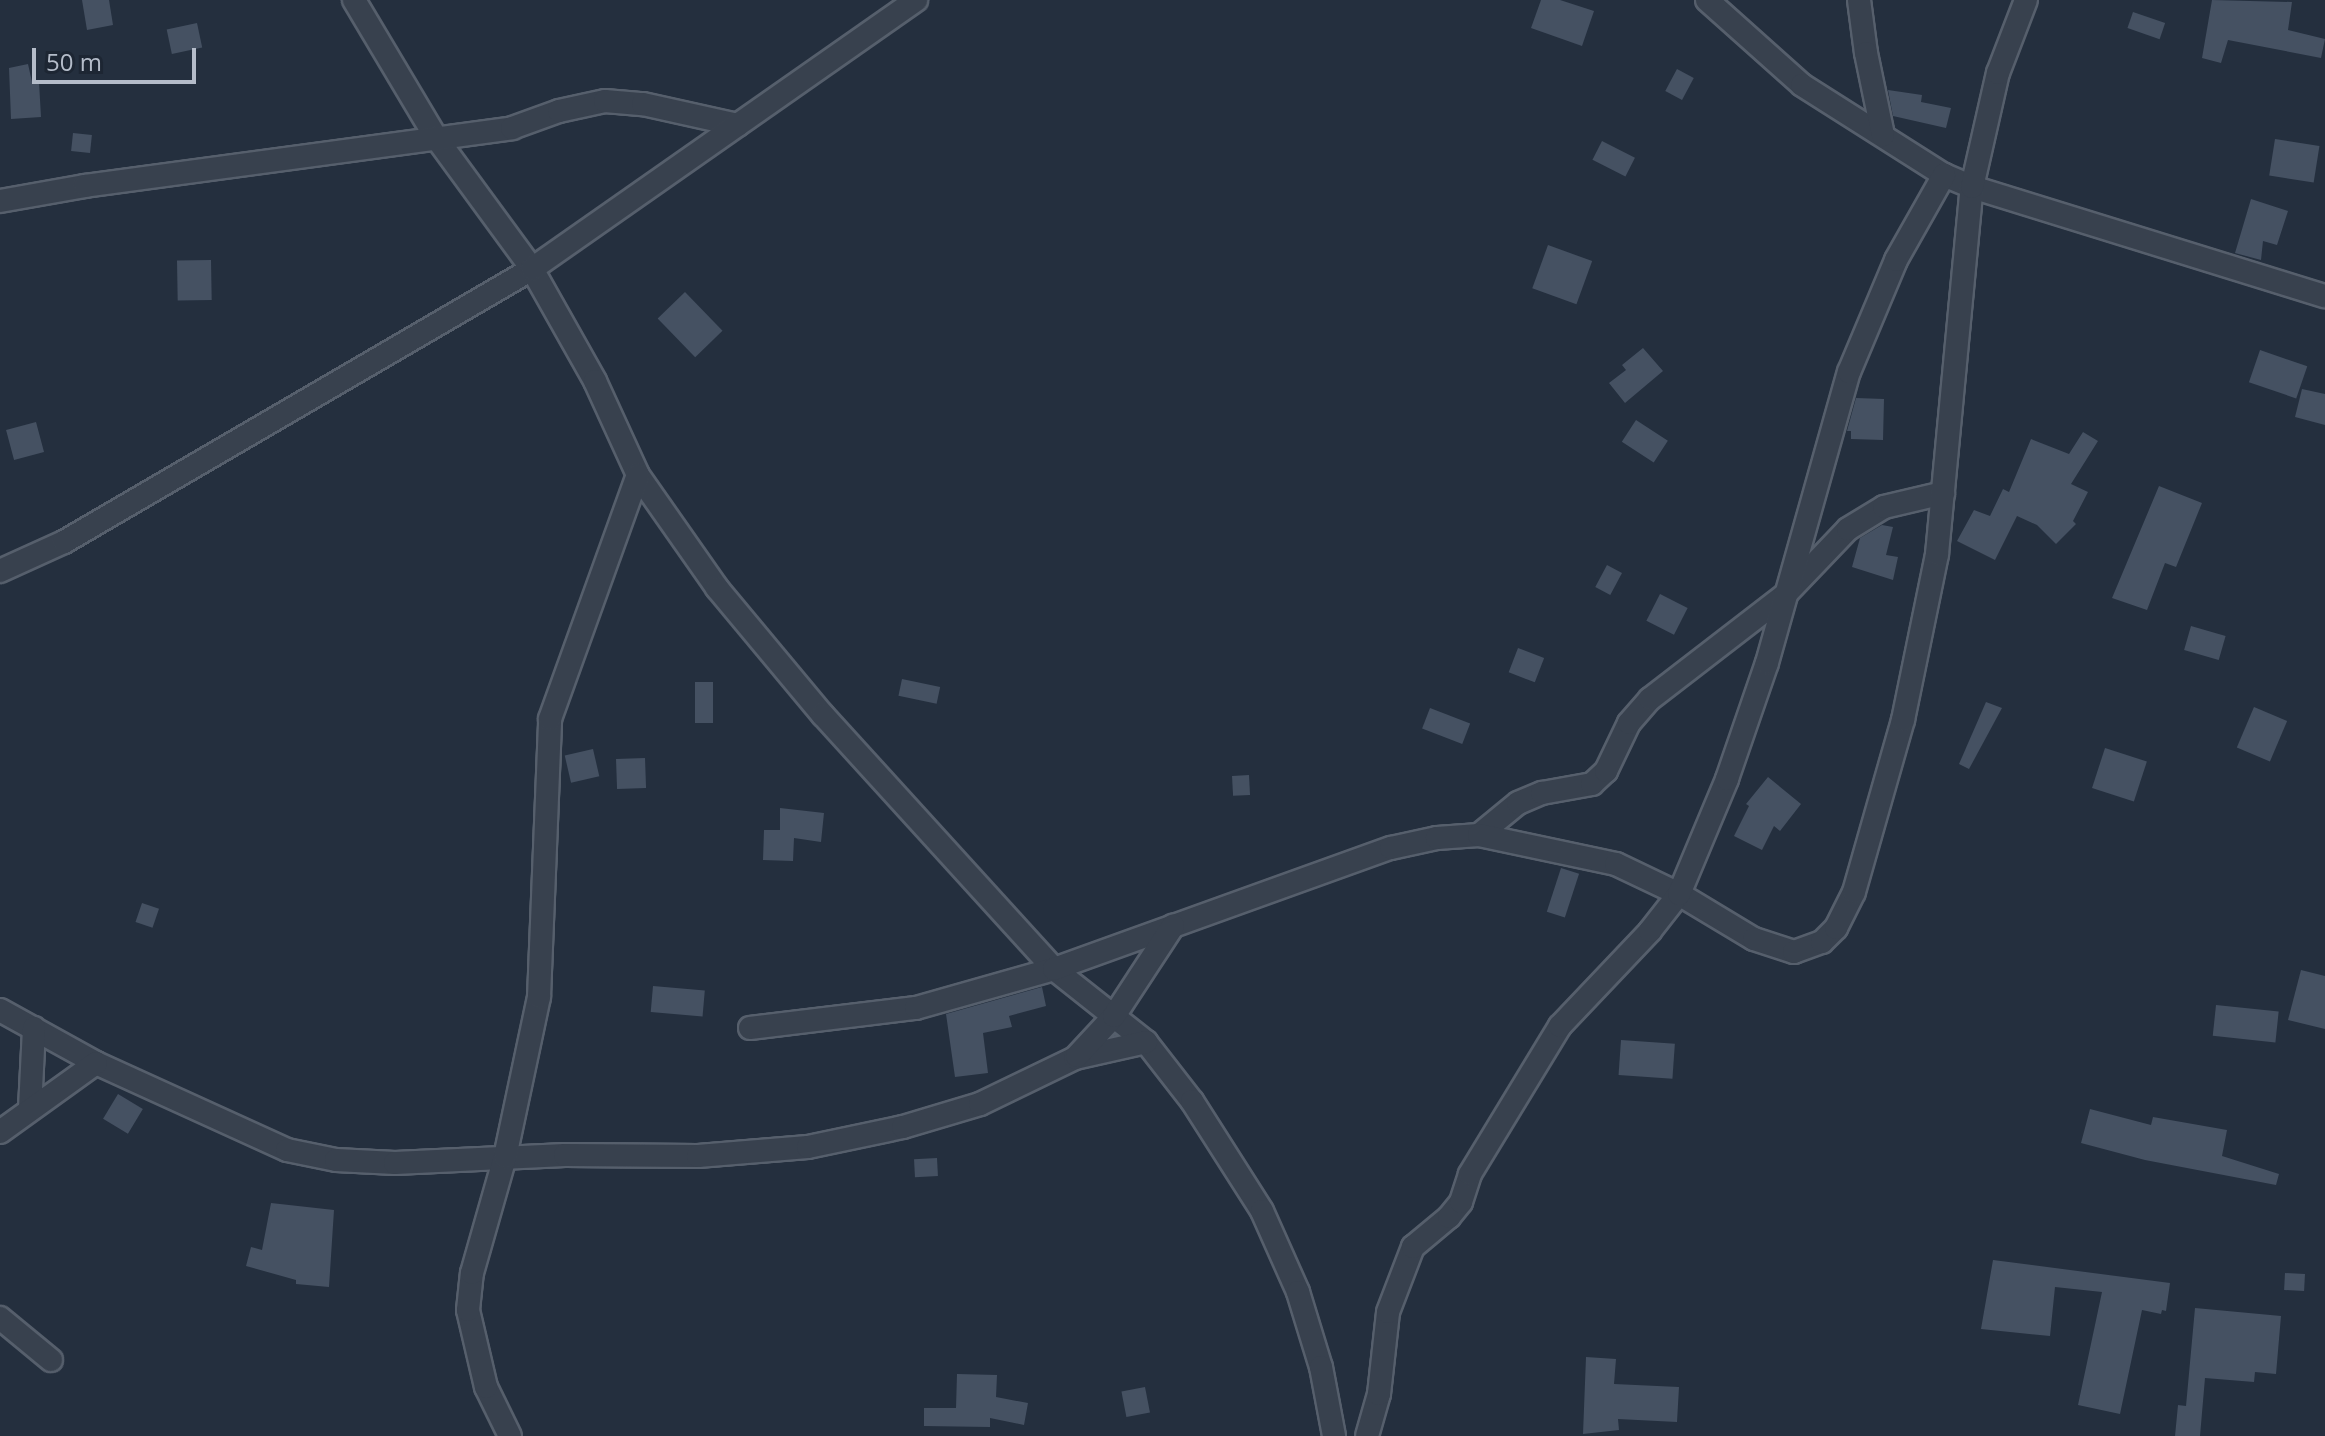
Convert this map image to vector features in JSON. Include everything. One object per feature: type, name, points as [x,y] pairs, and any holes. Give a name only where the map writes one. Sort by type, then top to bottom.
[{"type":"street","points":[[354,0],[437,139],[532,269],[595,381],[638,475],[717,588],[823,715],[1054,969],[1146,1042],[1192,1101],[1262,1211],[1298,1292],[1321,1367],[1334,1436]]},
{"type":"street","points":[[0,571],[64,542],[532,269],[916,0]]},
{"type":"street","points":[[1707,0],[1802,85],[1944,175],[1972,187],[2325,296]]},
{"type":"street","points":[[1859,0],[1883,135]]},
{"type":"street","points":[[750,1028],[916,1008],[1054,969],[1391,848],[1437,838],[1479,835],[1616,864],[1679,894],[1754,939],[1794,952],[1814,948],[1836,928],[1854,892],[1903,720],[1937,554],[1972,187],[1998,73],[2026,0]]},
{"type":"street","points":[[0,201],[211,168],[512,128],[559,111],[605,101],[643,104],[738,125]]},
{"type":"street","points":[[1367,1436],[1379,1394],[1388,1312],[1413,1247],[1449,1217],[1461,1202],[1470,1174],[1560,1026],[1650,931],[1679,894],[1727,779],[1767,663],[1849,372],[1896,260],[1944,175]]},
{"type":"street","points":[[510,1436],[486,1387],[468,1310],[472,1273],[505,1157],[539,997],[550,719],[638,475]]},
{"type":"street","points":[[1479,835],[1518,803],[1542,793],[1592,784],[1606,771],[1629,723],[1650,699],[1785,595],[1848,529],[1884,507],[1943,493]]},
{"type":"street","points":[[1075,1058],[1114,1016],[1173,926]]},
{"type":"street","points":[[0,1010],[96,1063],[287,1150],[336,1160],[395,1163],[505,1157],[698,1156],[808,1147],[903,1127],[980,1104],[1075,1058],[1146,1042]]},
{"type":"street","points":[[30,1108],[34,1028]]},
{"type":"street","points":[[0,1132],[96,1063]]},
{"type":"street","points":[[0,1318],[51,1360]]},
{"type":"building","points":[[82,0],[109,0],[113,25],[87,30]]},
{"type":"building","points":[[1541,0],[1560,0],[1594,11],[1582,46],[1531,28]]},
{"type":"building","points":[[2212,0],[2292,2],[2288,30],[2325,39],[2321,58],[2228,40],[2221,63],[2202,58]]},
{"type":"building","points":[[2133,12],[2165,23],[2160,39],[2127,28]]},
{"type":"building","points":[[197,23],[202,47],[172,54],[167,29]]},
{"type":"building","points":[[28,64],[32,82],[39,82],[41,117],[11,119],[9,68]]},
{"type":"building","points":[[1677,69],[1694,78],[1682,100],[1665,91]]},
{"type":"building","points":[[1888,90],[1922,95],[1921,102],[1951,108],[1946,128],[1893,116]]},
{"type":"building","points":[[73,133],[92,135],[90,153],[71,151]]},
{"type":"building","points":[[2275,139],[2319,146],[2314,183],[2269,176]]},
{"type":"building","points":[[1602,141],[1635,158],[1625,177],[1592,160]]},
{"type":"building","points":[[2251,199],[2288,211],[2277,245],[2263,241],[2261,260],[2235,253]]},
{"type":"building","points":[[1548,245],[1592,261],[1576,304],[1532,288]]},
{"type":"building","points":[[211,260],[212,300],[178,301],[177,261]]},
{"type":"building","points":[[685,292],[723,331],[695,357],[658,318]]},
{"type":"building","points":[[1643,348],[1663,371],[1625,403],[1609,383],[1626,370],[1622,365]]},
{"type":"building","points":[[2260,350],[2307,366],[2296,398],[2249,382]]},
{"type":"building","points":[[2302,389],[2325,394],[2325,425],[2295,417]]},
{"type":"building","points":[[1856,398],[1884,399],[1883,440],[1851,439],[1851,431],[1847,431]]},
{"type":"building","points":[[1636,420],[1668,441],[1654,463],[1622,442]]},
{"type":"building","points":[[36,422],[44,452],[14,460],[6,430]]},
{"type":"building","points":[[2083,432],[2098,441],[2071,484],[2088,492],[2073,521],[2076,524],[2056,544],[2037,525],[2017,516],[1995,560],[1957,541],[1974,510],[1990,516],[2003,489],[2009,492],[2031,439],[2069,454]]},
{"type":"building","points":[[2159,486],[2202,503],[2176,567],[2165,563],[2147,610],[2112,598]]},
{"type":"building","points":[[1882,525],[1893,527],[1886,555],[1898,557],[1893,580],[1852,567],[1860,538]]},
{"type":"building","points":[[1607,565],[1622,573],[1610,595],[1595,587]]},
{"type":"building","points":[[1660,594],[1688,608],[1674,635],[1646,621]]},
{"type":"building","points":[[2191,626],[2226,636],[2219,660],[2184,650]]},
{"type":"building","points":[[1518,648],[1544,658],[1535,682],[1509,672]]},
{"type":"building","points":[[902,679],[940,687],[937,704],[898,696]]},
{"type":"building","points":[[695,682],[713,682],[713,723],[695,723]]},
{"type":"building","points":[[1986,702],[2002,708],[1969,769],[1959,764]]},
{"type":"building","points":[[2254,707],[2287,721],[2270,762],[2237,748]]},
{"type":"building","points":[[1430,708],[1470,723],[1462,744],[1422,729]]},
{"type":"building","points":[[2105,748],[2147,762],[2134,802],[2092,788]]},
{"type":"building","points":[[593,749],[599,776],[571,783],[565,756]]},
{"type":"building","points":[[645,758],[646,788],[617,789],[616,759]]},
{"type":"building","points":[[1249,775],[1250,795],[1233,796],[1232,776]]},
{"type":"building","points":[[1768,777],[1801,804],[1780,831],[1774,826],[1762,850],[1734,836],[1749,806],[1746,804]]},
{"type":"building","points":[[780,808],[824,813],[821,842],[794,838],[793,861],[763,860],[764,830],[780,830]]},
{"type":"building","points":[[1561,868],[1579,874],[1565,918],[1547,912]]},
{"type":"building","points":[[142,903],[159,909],[153,928],[135,922]]},
{"type":"building","points":[[2301,970],[2325,976],[2325,1029],[2288,1020]]},
{"type":"building","points":[[653,986],[705,991],[703,1016],[651,1012]]},
{"type":"building","points":[[1042,987],[1046,1006],[1009,1016],[1012,1027],[983,1033],[988,1073],[955,1077],[946,1014]]},
{"type":"building","points":[[2216,1005],[2279,1012],[2275,1042],[2213,1036]]},
{"type":"building","points":[[1621,1040],[1675,1044],[1672,1079],[1619,1075]]},
{"type":"building","points":[[118,1094],[143,1109],[128,1134],[103,1119]]},
{"type":"building","points":[[2090,1109],[2151,1125],[2153,1117],[2227,1130],[2222,1156],[2279,1174],[2276,1185],[2145,1160],[2081,1143]]},
{"type":"building","points":[[937,1158],[938,1176],[915,1177],[914,1159]]},
{"type":"building","points":[[271,1203],[334,1210],[329,1287],[296,1284],[296,1280],[246,1266],[251,1247],[262,1250]]},
{"type":"building","points":[[1993,1260],[2170,1283],[2166,1311],[2162,1310],[2161,1314],[2142,1310],[2120,1414],[2078,1405],[2102,1292],[2055,1287],[2050,1336],[1981,1329]]},
{"type":"building","points":[[2285,1273],[2305,1274],[2304,1291],[2284,1290]]},
{"type":"building","points":[[2195,1308],[2281,1316],[2276,1374],[2255,1372],[2254,1382],[2205,1378],[2200,1436],[2175,1436],[2178,1405],[2186,1406]]},
{"type":"building","points":[[1586,1357],[1616,1359],[1614,1384],[1679,1387],[1677,1422],[1618,1419],[1619,1430],[1583,1434]]},
{"type":"building","points":[[957,1374],[997,1375],[996,1397],[1028,1403],[1024,1425],[990,1418],[990,1427],[924,1426],[924,1408],[956,1408]]},
{"type":"building","points":[[1145,1387],[1150,1413],[1126,1417],[1121,1392]]}]
